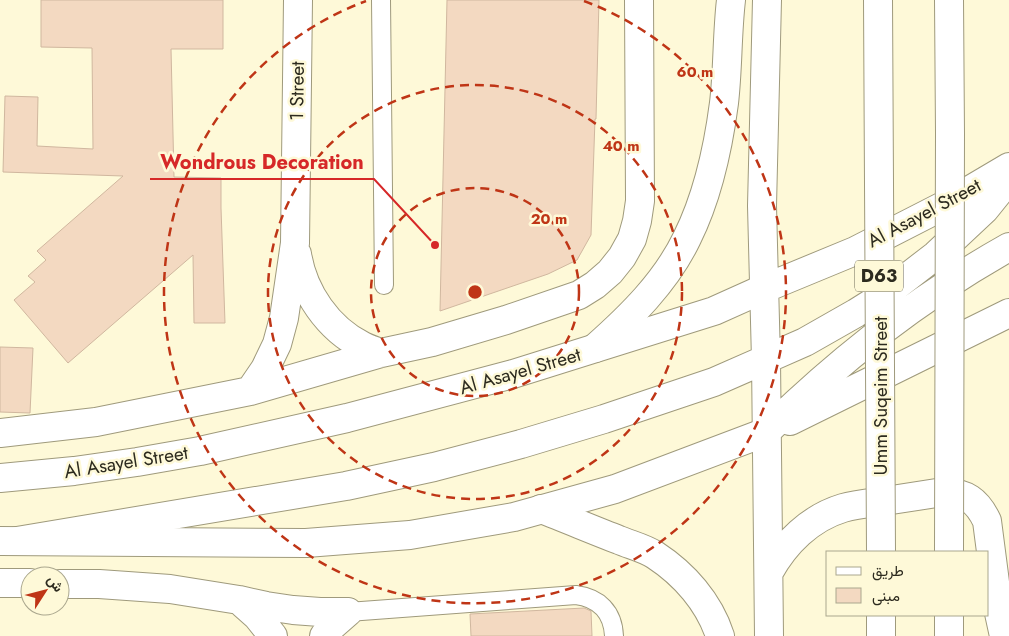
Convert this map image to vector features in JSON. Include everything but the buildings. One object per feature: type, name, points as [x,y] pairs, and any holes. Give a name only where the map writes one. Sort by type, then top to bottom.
[{"type":"main road","name":"1 Street","points":[[250,391],[266,369],[277,344],[284,318],[295,243],[298,0]]},
{"type":"main road","points":[[0,433],[96,422],[250,391],[381,353],[432,342],[506,320],[579,295],[595,285],[610,272],[632,240],[640,202],[639,0]]},
{"type":"main road","points":[[595,348],[623,324],[648,296],[670,266],[687,239],[702,202],[712,169],[721,126],[731,0]]},
{"type":"main road","points":[[767,0],[762,179],[769,636]]},
{"type":"main road","name":"Umm Suqeim Street","points":[[878,0],[881,551]]},
{"type":"main road","points":[[949,0],[949,551]]},
{"type":"main road","name":"Al Asayel Street","points":[[0,478],[74,471],[200,451],[347,418],[513,374],[714,311],[863,246],[943,206],[1009,167]]},
{"type":"main road","points":[[8,541],[346,486],[434,467],[521,444],[604,419],[714,382],[812,338],[883,296],[936,254],[985,209],[1009,179]]},
{"type":"main road","name":"1 Street","points":[[295,243],[298,264],[305,284],[315,302],[344,334],[362,345],[381,353]]},
{"type":"main road","points":[[766,432],[833,370],[886,327],[944,286],[986,259],[1009,247]]},
{"type":"main road","points":[[8,541],[306,543],[410,535],[514,517],[615,489],[766,432],[1009,313]]},
{"type":"main road","points":[[769,572],[777,558],[799,533],[827,515],[858,505],[954,492],[975,502],[982,510],[987,521],[999,613],[1004,636]]},
{"type":"main road","points":[[541,509],[653,553],[692,586],[707,606],[720,636]]},
{"type":"main road","points":[[0,583],[20,583]]},
{"type":"main road","points":[[70,584],[170,589],[293,610],[348,612]]},
{"type":"main road","points":[[239,600],[257,616],[273,636]]},
{"type":"main road","points":[[324,636],[348,612]]},
{"type":"main road","points":[[881,616],[881,636]]},
{"type":"main road","points":[[949,616],[949,636]]},
{"type":"lane","points":[[381,0],[384,285]]},
{"type":"lane","points":[[348,612],[576,595],[586,596],[595,600],[604,608],[610,618],[614,636]]},
{"type":"place","name":"Wondrous Decoration","points":[[435,245]]}]
